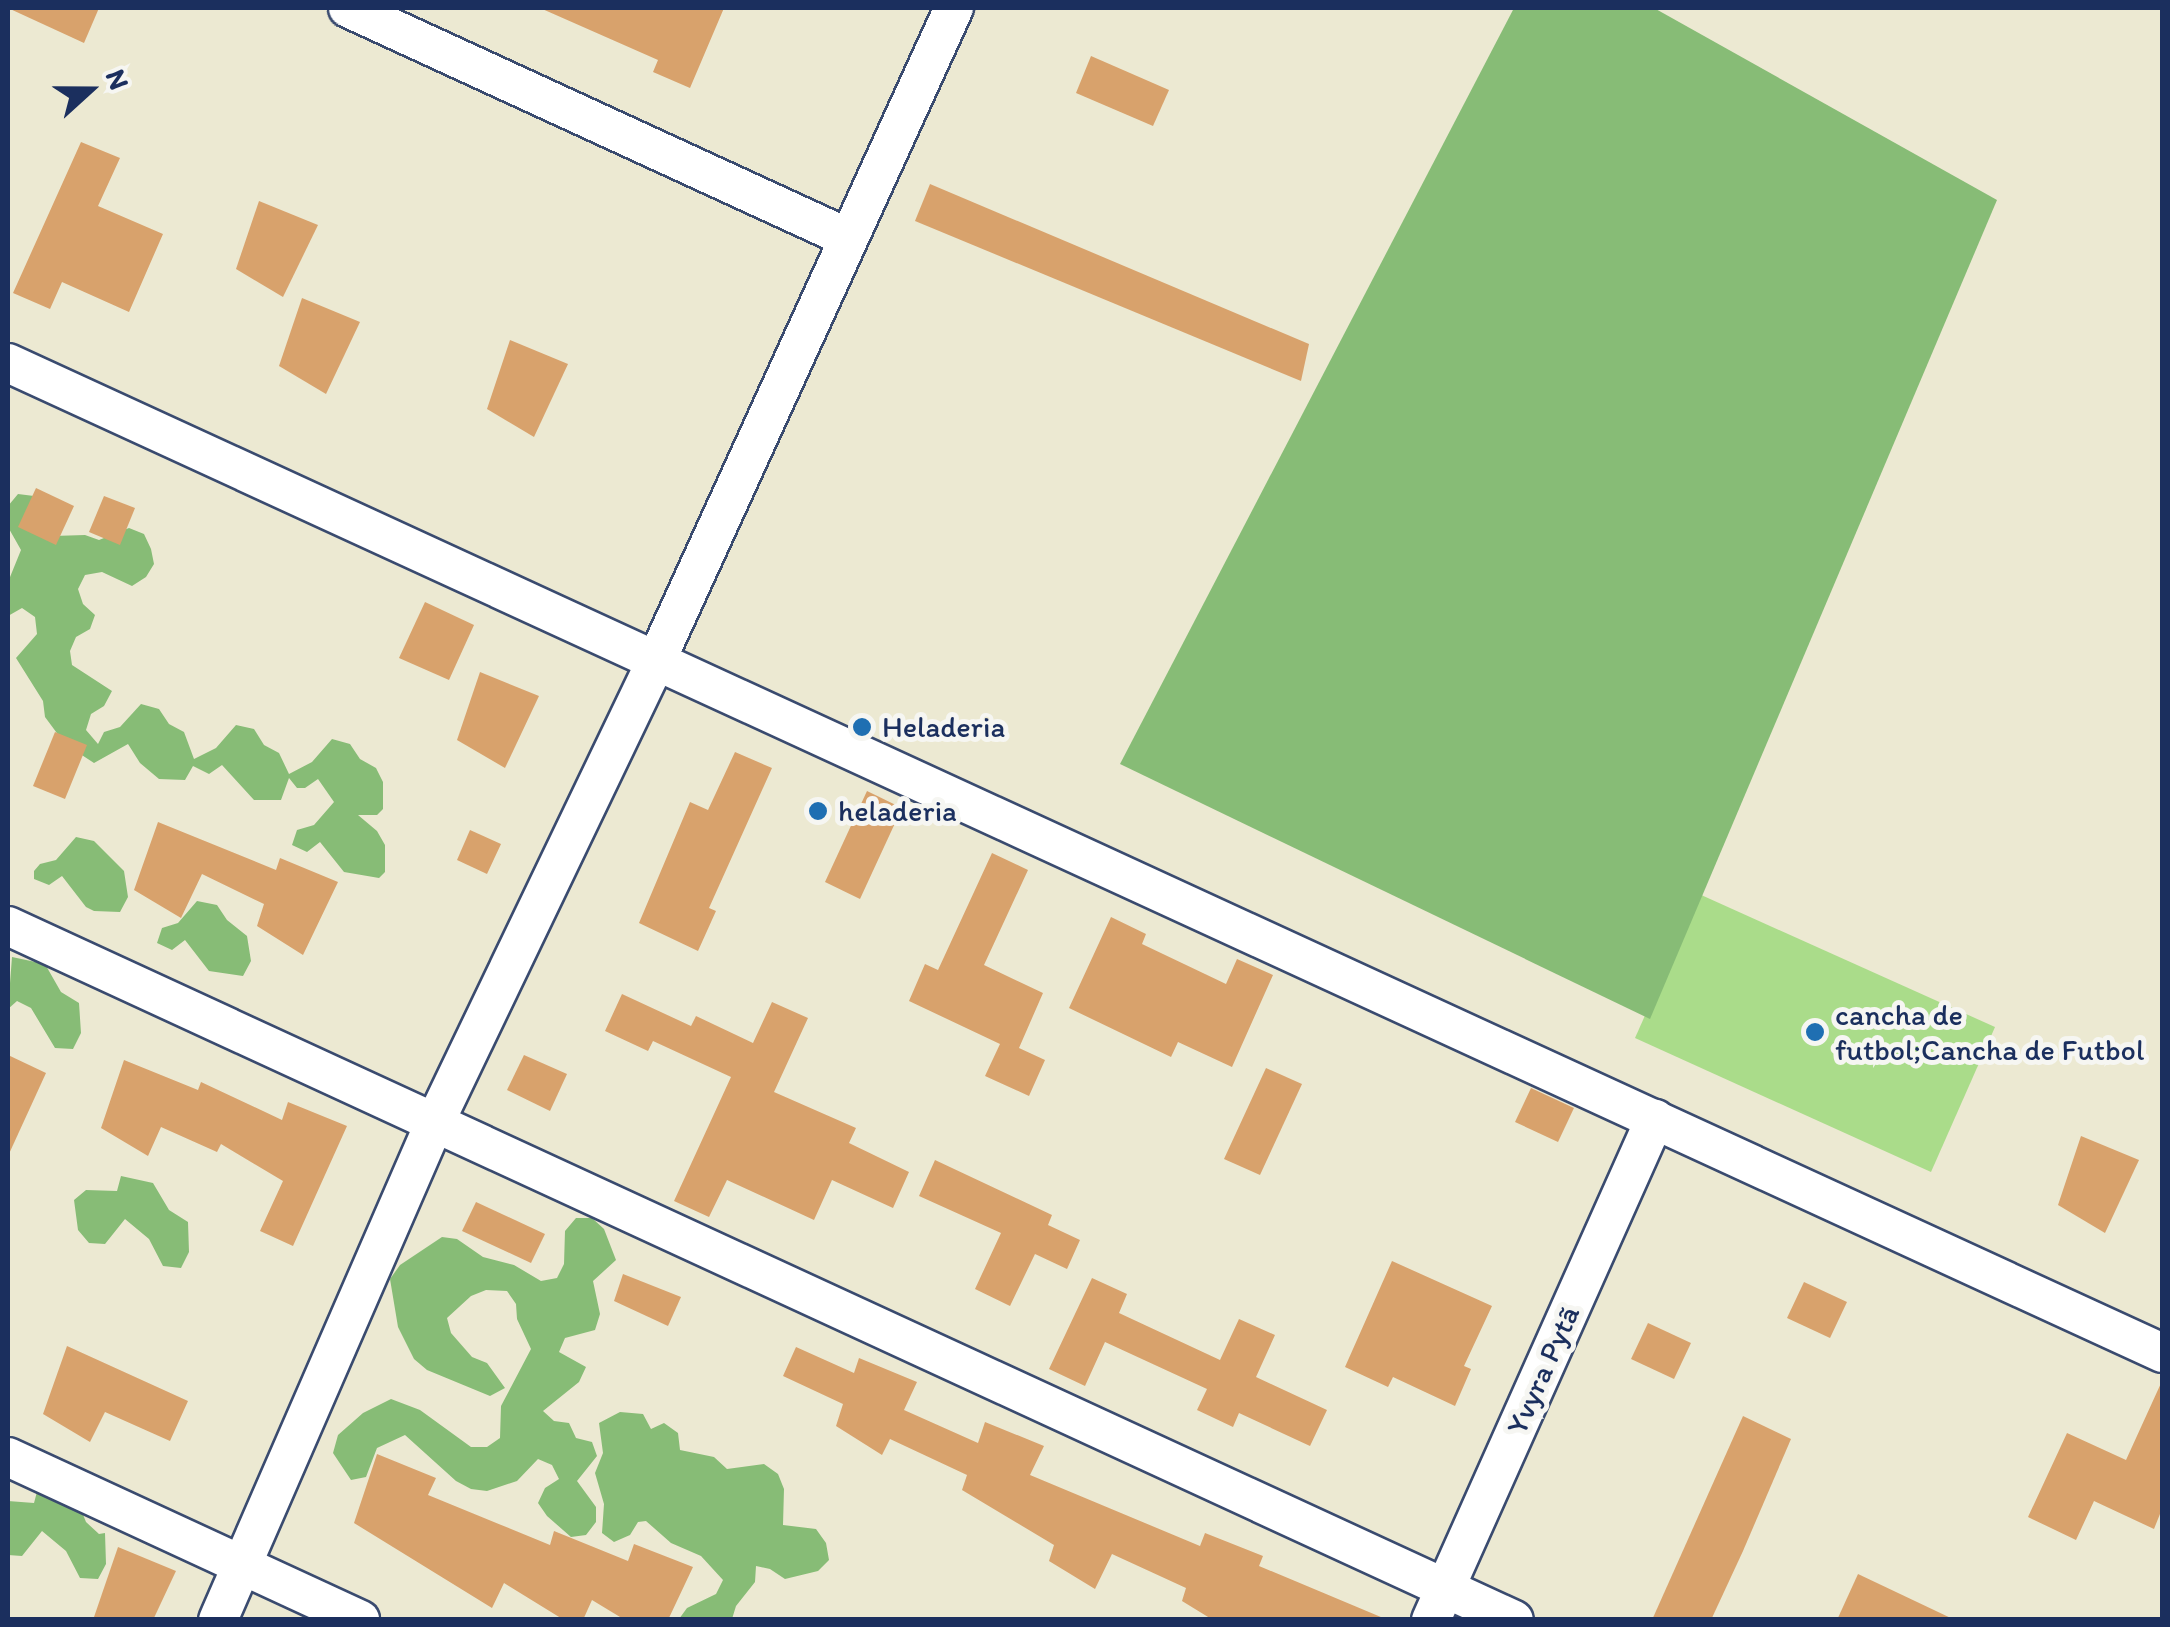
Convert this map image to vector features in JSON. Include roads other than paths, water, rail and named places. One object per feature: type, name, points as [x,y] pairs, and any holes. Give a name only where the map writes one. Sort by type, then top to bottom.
[{"type":"street","points":[[348,8],[848,238]]},
{"type":"street","points":[[218,1620],[435,1122],[657,660],[954,8]]},
{"type":"street","points":[[8,363],[2162,1352]]},
{"type":"street","points":[[8,926],[435,1122],[1439,1604],[1514,1620]]},
{"type":"street","name":"Yvyra Pytã","points":[[1439,1604],[1654,1120]]},
{"type":"street","points":[[8,1458],[360,1620]]},
{"type":"place","name":"Heladeria","points":[[862,727]]},
{"type":"place","name":"heladeria","points":[[818,811]]},
{"type":"place","name":"cancha de futbol;Cancha de Futbol","points":[[1815,1032]]}]
